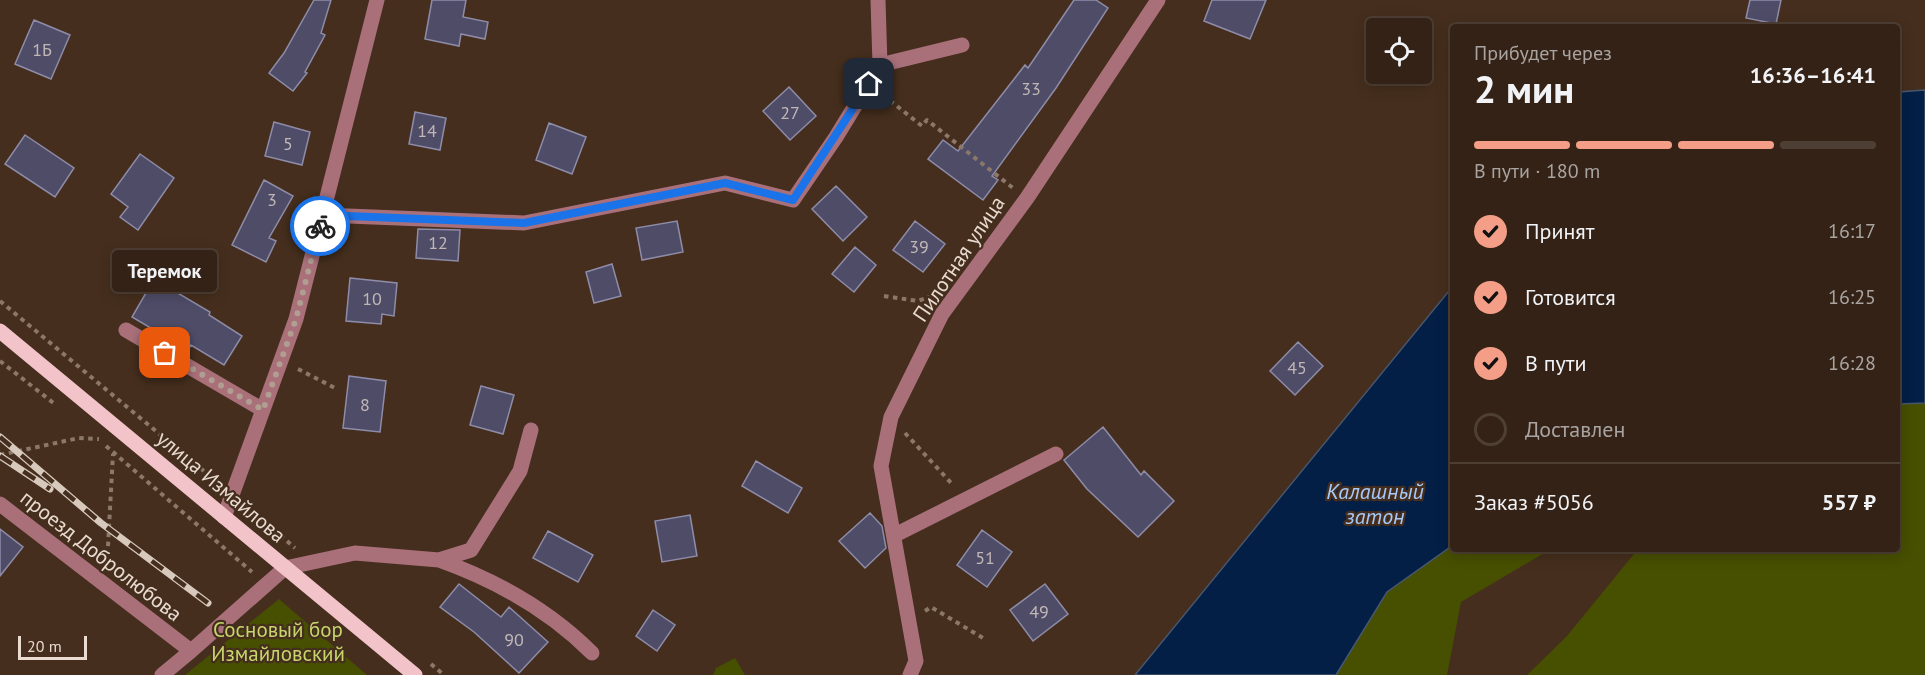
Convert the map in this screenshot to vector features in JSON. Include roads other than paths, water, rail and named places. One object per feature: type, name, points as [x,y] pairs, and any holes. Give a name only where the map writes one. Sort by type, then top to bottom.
[{"type":"main road","name":"улица Измайлова","points":[[0,331],[415,675]]},
{"type":"street","points":[[224,517],[296,319],[377,0]]},
{"type":"street","points":[[322,215],[524,223],[725,183],[793,200],[880,65],[878,0]]},
{"type":"street","name":"Пилотная улица","points":[[910,675],[916,661],[881,466],[891,417],[942,314],[1027,198],[1158,0]]},
{"type":"street","points":[[880,65],[962,45]]},
{"type":"street","points":[[126,330],[263,410]]},
{"type":"street","points":[[439,560],[471,550],[520,471],[531,430]]},
{"type":"street","points":[[895,535],[1056,454]]},
{"type":"street","name":"проезд Добролюбова","points":[[0,504],[191,651],[285,568]]},
{"type":"street","points":[[285,568],[354,553],[439,560],[480,575],[568,630],[592,653]]},
{"type":"street","points":[[162,675],[191,651]]},
{"type":"street","points":[[180,675],[191,651]]},
{"type":"water","points":[[1925,90],[1925,403],[1900,404],[1900,92]]},
{"type":"water","name":"Калашный затон","points":[[1450,290],[1450,547],[1387,592],[1336,675],[1135,675]]},
{"type":"railway","points":[[0,437],[101,523],[208,603]]},
{"type":"railway","points":[[0,456],[50,489]]},
{"type":"place","name":"Теремок","points":[[165,353]]},
{"type":"park label","name":"Сосновый бор Измайловский","points":[[278,642]]}]
